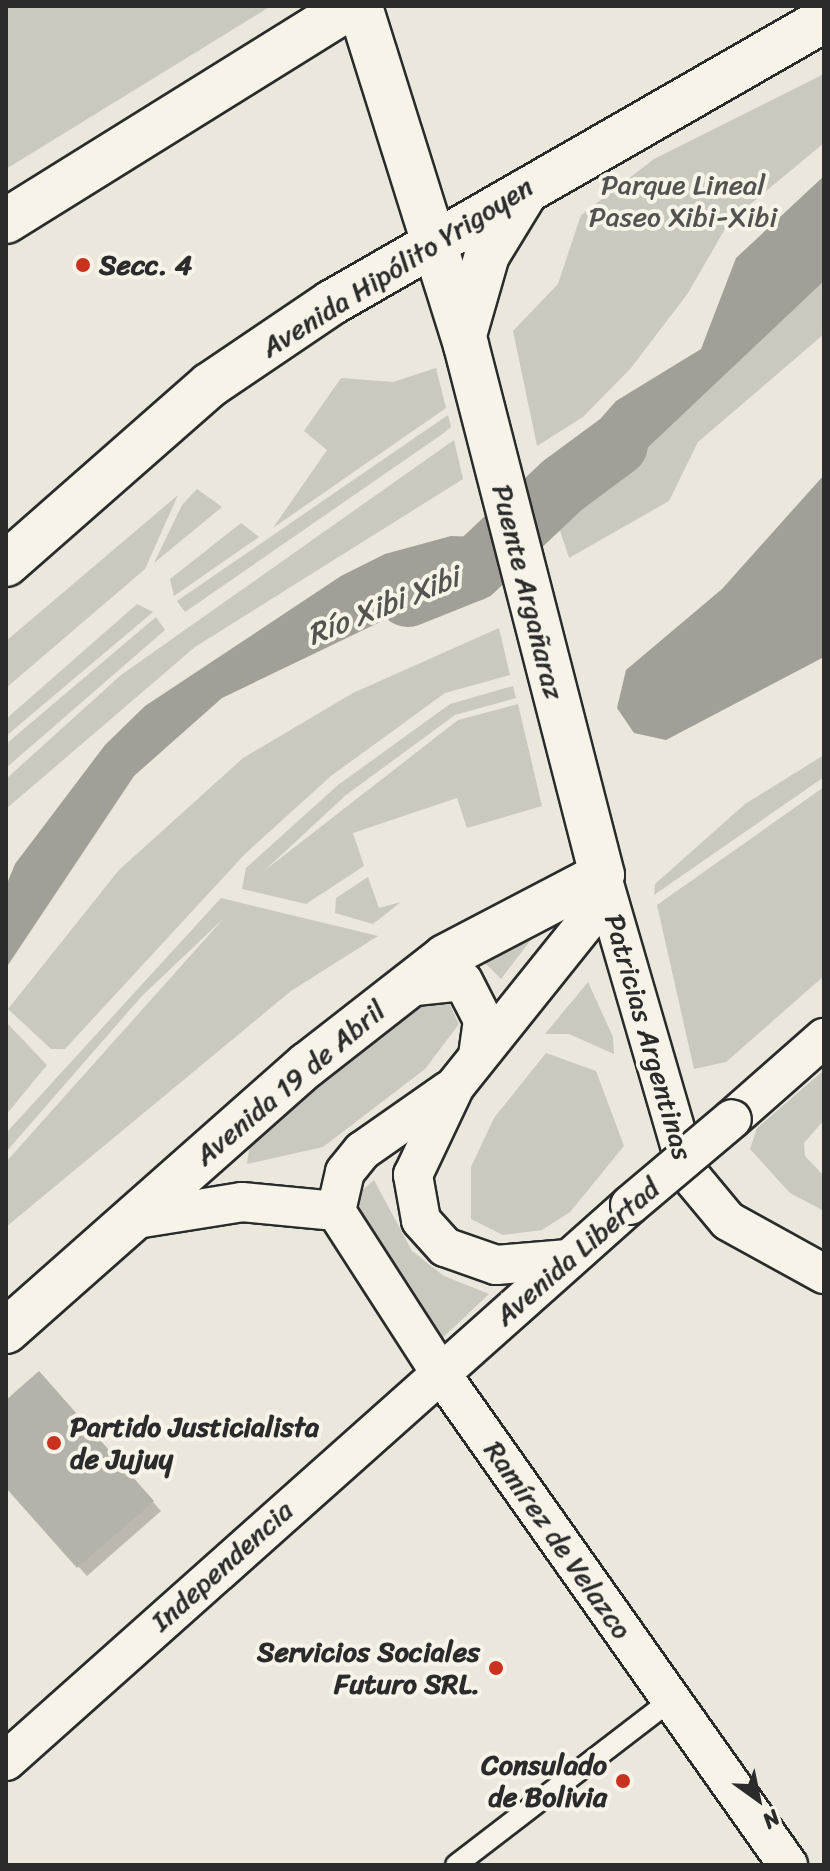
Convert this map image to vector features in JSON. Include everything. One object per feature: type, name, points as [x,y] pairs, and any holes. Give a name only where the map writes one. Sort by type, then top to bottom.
[{"type":"main road","points":[[6,221],[351,6]]},
{"type":"main road","name":"Puente Argañaraz","points":[[360,6],[436,239],[466,347],[588,827]]},
{"type":"main road","name":"Avenida Hipólito Yrigoyen","points":[[6,564],[210,385],[436,239],[824,20]]},
{"type":"main road","points":[[466,347],[487,255],[531,184]]},
{"type":"main road","name":"Patricias Argentinas","points":[[588,827],[604,885]]},
{"type":"main road","name":"Avenida 19 de Abril","points":[[6,1331],[130,1220],[406,987],[492,926],[604,885]]},
{"type":"street","points":[[130,1220],[242,1202],[336,1211],[345,1172],[362,1151],[466,1072],[604,885]]},
{"type":"street","name":"Patricias Argentinas","points":[[604,885],[688,1173],[728,1221],[824,1274]]},
{"type":"street","points":[[406,987],[463,981],[483,1020],[466,1072],[413,1175],[421,1220],[445,1247],[478,1262],[568,1259]]},
{"type":"street","name":"Avenida Libertad","points":[[439,1371],[824,1038]]},
{"type":"street","name":"Ramírez de Velazco","points":[[336,1211],[439,1371],[788,1865]]},
{"type":"street","name":"Independencia","points":[[6,1761],[439,1371]]},
{"type":"lane","points":[[456,1865],[671,1700]]},
{"type":"green space","points":[[6,6],[271,6],[6,169]]},
{"type":"green space","name":"Parque Lineal Paseo Xibi-Xibi","points":[[824,74],[824,143],[729,222],[688,293],[631,368],[583,417],[537,446],[513,331],[558,284],[581,215],[654,159]]},
{"type":"green space","name":"Parque Lineal Paseo Xibi-Xibi","points":[[824,281],[824,334],[698,442],[669,501],[569,558],[557,521],[621,473]]},
{"type":"green space","points":[[436,368],[446,408],[273,528],[327,450],[304,431],[341,378],[393,382]]},
{"type":"green space","points":[[448,415],[451,427],[441,435],[185,612],[177,601]]},
{"type":"green space","points":[[454,440],[463,479],[195,647],[6,809],[6,779],[121,675]]},
{"type":"green space","points":[[197,489],[222,507],[154,563],[182,505]]},
{"type":"green space","points":[[178,495],[145,569],[6,688],[6,641]]},
{"type":"green space","points":[[241,523],[259,537],[174,596],[170,579]]},
{"type":"green space","points":[[137,604],[153,612],[6,736],[6,719]]},
{"type":"green space","points":[[156,617],[165,630],[6,768],[6,744]]},
{"type":"green space","points":[[499,628],[510,675],[445,693],[331,776],[245,854],[65,1049],[51,1049],[8,1009],[119,870],[243,758],[353,693]]},
{"type":"green space","points":[[513,686],[516,698],[455,715],[346,795],[264,871],[458,720],[518,704],[542,806],[467,828],[457,798],[353,833],[364,866],[306,904],[242,889],[246,868],[338,785],[450,704]]},
{"type":"green space","points":[[824,755],[824,777],[654,895],[655,884],[745,804]]},
{"type":"green space","points":[[824,787],[824,976],[726,1062],[694,1069],[657,905]]},
{"type":"green space","points":[[368,877],[379,908],[401,902],[373,924],[335,913],[336,898]]},
{"type":"green space","points":[[221,898],[378,936],[291,991],[6,1227],[6,1162],[224,918],[141,997],[6,1152],[6,1133]]},
{"type":"green space","points":[[540,928],[501,979],[476,954]]},
{"type":"green space","points":[[588,982],[613,1037],[614,1054],[569,1034],[545,1034]]},
{"type":"green space","points":[[430,996],[446,997],[459,1024],[425,1069],[323,1147],[247,1164],[251,1137]]},
{"type":"green space","points":[[6,1022],[47,1065],[6,1115]]},
{"type":"green space","points":[[546,1053],[596,1071],[624,1146],[570,1212],[542,1230],[503,1235],[471,1219],[471,1167],[494,1118]]},
{"type":"green space","points":[[824,1070],[824,1120],[804,1143],[805,1156],[824,1176],[824,1211],[790,1193],[750,1149],[757,1128]]},
{"type":"green space","points":[[374,1180],[412,1251],[444,1276],[489,1294],[436,1344],[355,1227],[359,1193]]},
{"type":"water","points":[[824,176],[824,281],[621,473],[557,521],[546,481],[616,401],[701,349],[736,258]]},
{"type":"water","points":[[824,475],[824,657],[666,740],[634,733],[617,708],[626,670],[722,589]]},
{"type":"water","points":[[451,536],[477,537],[491,596],[403,611],[222,698],[134,776],[6,968],[6,886],[15,864],[105,745],[145,706],[341,576],[385,554]]},
{"type":"building","name":"Partido Justicialista de Jujuy","points":[[39,1371],[154,1501],[77,1568],[6,1488],[6,1400]]},
{"type":"waterway","name":"Río Xibi Xibi","points":[[408,596],[473,570],[563,485],[617,445]]},
{"type":"place","name":"Secc. 4","points":[[83,265]]},
{"type":"place","name":"Partido Justicialista de Jujuy","points":[[54,1443]]},
{"type":"place","name":"Servicios Sociales Futuro SRL.","points":[[496,1668]]},
{"type":"place","name":"Consulado de Bolivia","points":[[623,1781]]}]
